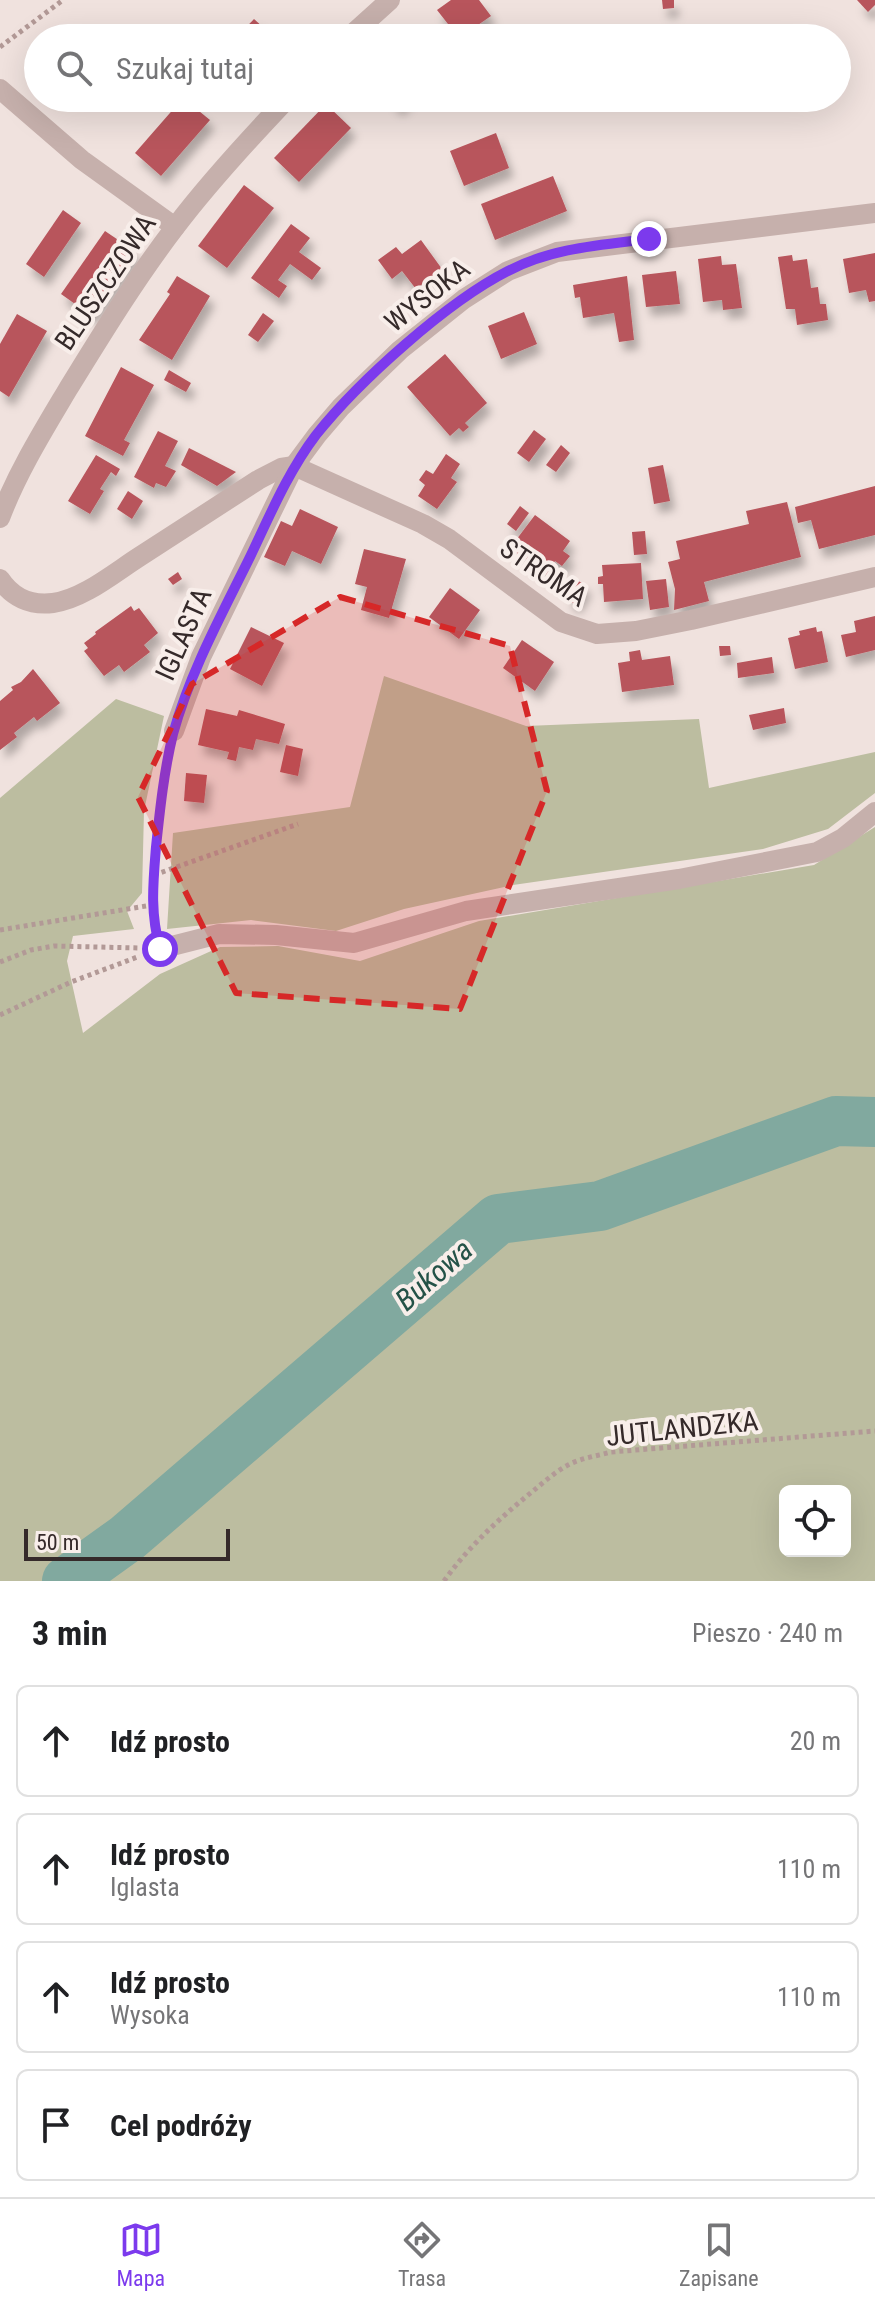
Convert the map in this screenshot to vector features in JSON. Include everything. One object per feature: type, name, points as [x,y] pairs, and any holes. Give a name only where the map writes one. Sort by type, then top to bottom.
[{"type":"street","points":[[363,24],[390,0]]},
{"type":"street","points":[[0,89],[24,110]]},
{"type":"street","points":[[27,112],[82,160],[175,227]]},
{"type":"street","name":"BLUSZCZOWA","points":[[0,518],[44,430],[123,301],[175,227],[226,164],[275,112]]},
{"type":"street","name":"WYSOKA","points":[[294,466],[341,407],[400,350],[464,299],[529,261],[584,247],[875,213]]},
{"type":"street","points":[[0,579],[7,589],[29,602],[62,601],[111,575],[258,480],[281,468],[294,466]]},
{"type":"street","name":"STROMA","points":[[294,466],[423,524],[449,539],[561,622],[597,634],[636,631],[681,622],[875,577]]},
{"type":"street","name":"IGLASTA","points":[[174,731],[201,657],[294,466]]},
{"type":"street","points":[[160,949],[219,934],[276,935],[354,943],[466,911],[679,879],[817,852],[843,838],[875,812]]},
{"type":"path","points":[[31,24],[63,0]]},
{"type":"path","points":[[0,47],[24,29]]},
{"type":"path","points":[[160,949],[152,905],[163,783],[174,731]]},
{"type":"path","points":[[154,875],[298,824]]},
{"type":"path","points":[[0,930],[152,905]]},
{"type":"path","points":[[0,962],[31,950],[54,946],[160,949]]},
{"type":"path","points":[[0,1015],[71,982],[160,949]]},
{"type":"path","name":"JUTLANDZKA","points":[[444,1581],[465,1554],[512,1507],[548,1478],[587,1458],[621,1451],[875,1431]]},
{"type":"highlighted area","points":[[340,597],[510,646],[547,791],[460,1009],[236,993],[138,797],[192,684]]},
{"type":"green space","points":[[384,676],[526,726],[699,719],[709,788],[875,752],[875,793],[828,829],[763,849],[513,885],[404,909],[336,931],[251,920],[167,929],[173,833],[350,807]]},
{"type":"green space","points":[[116,699],[164,716],[144,811],[142,893],[127,911],[134,929],[73,936],[67,961],[83,1033],[160,974],[220,947],[278,946],[360,961],[479,921],[814,865],[875,827],[875,1581],[0,1581],[0,798]]},
{"type":"building","points":[[451,0],[479,0],[491,16],[479,24],[448,24],[437,10]]},
{"type":"building","points":[[662,0],[674,0],[674,8],[663,9]]},
{"type":"building","points":[[857,0],[875,0],[875,5],[868,12]]},
{"type":"building","points":[[171,112],[200,112],[210,120],[161,176],[135,153]]},
{"type":"building","points":[[318,112],[334,112],[351,128],[299,182],[274,158]]},
{"type":"building","points":[[496,133],[509,168],[464,186],[450,151]]},
{"type":"building","points":[[553,176],[567,211],[495,240],[481,204]]},
{"type":"building","points":[[244,185],[274,208],[227,268],[198,246]]},
{"type":"building","points":[[63,210],[81,223],[44,277],[26,264]]},
{"type":"building","points":[[291,224],[310,238],[299,252],[321,268],[312,280],[290,264],[278,280],[287,286],[279,298],[251,278]]},
{"type":"building","points":[[105,231],[136,252],[92,316],[61,294]]},
{"type":"building","points":[[421,240],[442,269],[416,289],[402,271],[392,279],[378,260],[396,247],[402,254]]},
{"type":"building","points":[[875,253],[875,301],[869,302],[866,290],[849,293],[843,259]]},
{"type":"building","points":[[792,255],[793,261],[807,259],[811,288],[818,287],[820,304],[826,304],[828,320],[797,325],[795,309],[786,309],[778,257]]},
{"type":"building","points":[[721,256],[722,265],[736,264],[742,308],[723,310],[722,300],[703,302],[698,259]]},
{"type":"building","points":[[676,271],[680,304],[646,307],[642,275]]},
{"type":"building","points":[[177,276],[210,296],[172,360],[139,340],[170,294],[167,292]]},
{"type":"building","points":[[627,276],[634,340],[619,342],[614,313],[583,318],[580,297],[575,298],[573,285]]},
{"type":"building","points":[[524,312],[537,344],[501,359],[488,326]]},
{"type":"building","points":[[263,313],[274,321],[258,342],[248,335]]},
{"type":"building","points":[[17,314],[47,331],[9,397],[0,391],[0,344]]},
{"type":"building","points":[[445,354],[487,403],[465,423],[469,427],[463,432],[459,428],[450,436],[407,387]]},
{"type":"building","points":[[121,367],[154,385],[124,440],[130,443],[123,456],[85,436]]},
{"type":"building","points":[[169,370],[191,383],[186,392],[164,380]]},
{"type":"building","points":[[534,430],[546,439],[529,462],[517,453]]},
{"type":"building","points":[[158,431],[178,441],[165,466],[176,471],[166,487],[156,483],[154,488],[134,477]]},
{"type":"building","points":[[561,445],[570,453],[556,472],[546,465]]},
{"type":"building","points":[[189,448],[236,472],[217,486],[181,465]]},
{"type":"building","points":[[446,454],[460,464],[451,478],[457,482],[437,509],[418,496],[425,485],[419,480],[426,470],[433,474]]},
{"type":"building","points":[[96,455],[120,469],[116,476],[111,472],[90,514],[68,501]]},
{"type":"building","points":[[663,465],[670,501],[654,504],[648,468]]},
{"type":"building","points":[[875,486],[875,535],[819,549],[811,520],[798,523],[795,507]]},
{"type":"building","points":[[128,491],[143,501],[132,519],[117,509]]},
{"type":"building","points":[[787,502],[801,557],[704,582],[709,601],[674,610],[675,589],[668,562],[680,559],[676,541],[749,524],[746,511]]},
{"type":"building","points":[[520,506],[529,513],[516,531],[507,524]]},
{"type":"building","points":[[300,509],[338,527],[321,564],[292,551],[285,566],[264,557],[281,521],[292,526]]},
{"type":"building","points":[[535,515],[570,541],[563,551],[570,556],[562,566],[555,561],[546,575],[510,548]]},
{"type":"building","points":[[645,531],[647,554],[634,555],[632,532]]},
{"type":"building","points":[[364,549],[406,559],[389,618],[361,610],[367,587],[355,584]]},
{"type":"building","points":[[641,563],[643,599],[604,602],[603,584],[598,584],[598,577],[603,576],[602,565]]},
{"type":"building","points":[[178,572],[182,579],[173,585],[168,579]]},
{"type":"building","points":[[666,579],[669,607],[650,610],[646,581]]},
{"type":"building","points":[[578,581],[587,585],[576,605],[566,598]]},
{"type":"building","points":[[450,588],[480,610],[459,639],[429,617]]},
{"type":"building","points":[[131,606],[134,611],[139,608],[158,633],[144,645],[150,652],[124,672],[119,665],[104,676],[84,651],[88,648],[84,643]]},
{"type":"building","points":[[875,616],[875,650],[846,657],[841,635],[856,632],[854,621]]},
{"type":"building","points":[[251,627],[284,643],[262,686],[230,669]]},
{"type":"building","points":[[816,627],[817,632],[822,631],[828,662],[795,669],[788,638],[800,635],[799,631]]},
{"type":"building","points":[[522,640],[554,662],[535,691],[503,668]]},
{"type":"building","points":[[719,646],[730,646],[731,655],[720,656]]},
{"type":"building","points":[[640,650],[642,660],[670,656],[674,685],[622,692],[618,663],[630,661],[629,652]]},
{"type":"building","points":[[772,657],[774,673],[738,678],[737,663]]},
{"type":"building","points":[[33,669],[60,703],[37,721],[34,717],[14,733],[17,737],[0,750],[0,701]]},
{"type":"building","points":[[784,708],[786,723],[753,730],[749,715]]},
{"type":"building","points":[[206,709],[237,716],[239,710],[285,724],[279,744],[256,739],[253,750],[239,747],[236,761],[227,759],[229,752],[198,745]]},
{"type":"building","points":[[286,745],[303,749],[298,776],[280,772]]},
{"type":"building","points":[[186,773],[207,775],[204,803],[184,801]]},
{"type":"waterway","name":"Bukowa","points":[[67,1581],[127,1538],[498,1219],[600,1206],[836,1121],[875,1122]]},
{"type":"route","points":[[160,949],[152,900],[165,768],[174,731],[201,657],[294,466],[341,407],[372,376],[400,350],[488,282],[529,261],[557,252],[649,239]]}]
